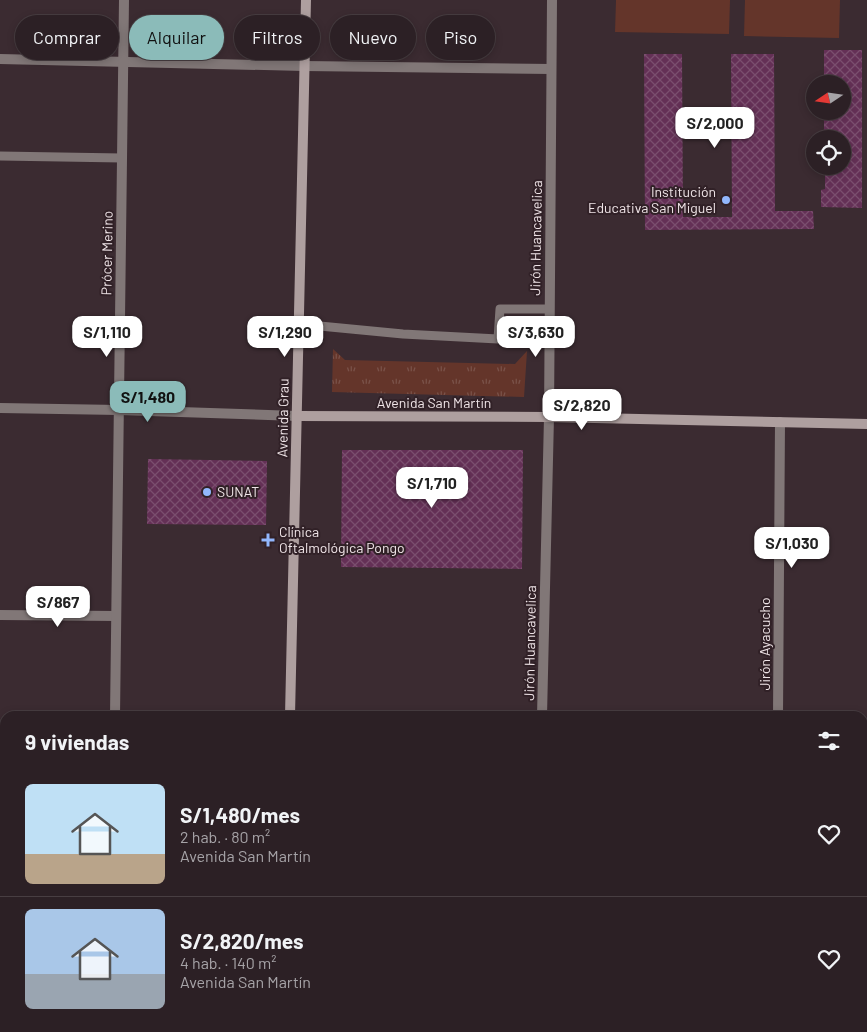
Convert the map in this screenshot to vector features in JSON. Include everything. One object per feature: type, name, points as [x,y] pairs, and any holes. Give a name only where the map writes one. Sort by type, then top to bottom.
[{"type":"main road","name":"Avenida Grau","points":[[290,711],[306,0]]},
{"type":"main road","name":"Avenida San Martín","points":[[297,416],[549,418],[867,424]]},
{"type":"street","name":"Prócer Merino","points":[[115,711],[124,0]]},
{"type":"street","name":"Jirón Huancavelica","points":[[542,711],[549,418],[552,0]]},
{"type":"street","points":[[0,59],[551,69]]},
{"type":"street","name":"Avenida San Martín","points":[[0,408],[297,416]]},
{"type":"street","name":"Jirón Ayacucho","points":[[778,711],[780,422]]},
{"type":"street","points":[[0,615],[116,616]]},
{"type":"lane","points":[[0,156],[122,158]]},
{"type":"lane","points":[[299,324],[403,334],[498,339],[500,309],[549,309]]},
{"type":"green space","points":[[616,0],[730,0],[729,34],[615,32]]},
{"type":"green space","points":[[745,0],[840,0],[839,38],[744,36]]},
{"type":"green space","points":[[333,349],[345,360],[515,364],[527,351],[524,397],[332,392]]},
{"type":"building","points":[[824,50],[862,50],[862,208],[821,207],[821,190],[825,189],[825,175],[851,175],[851,130],[824,130],[824,120],[851,120],[851,75],[824,75]]},
{"type":"building","points":[[644,54],[682,54],[683,217],[732,217],[731,54],[774,54],[775,211],[813,211],[814,229],[645,230]]},
{"type":"building","points":[[342,450],[523,450],[522,569],[341,567]]},
{"type":"building","name":"SUNAT","points":[[148,459],[267,461],[266,525],[147,524]]},
{"type":"place","name":"Institución Educativa San Miguel","points":[[726,200]]},
{"type":"place","name":"SUNAT","points":[[207,492]]},
{"type":"place","name":"Clínica Oftalmológica Pongo","points":[[268,540]]}]
